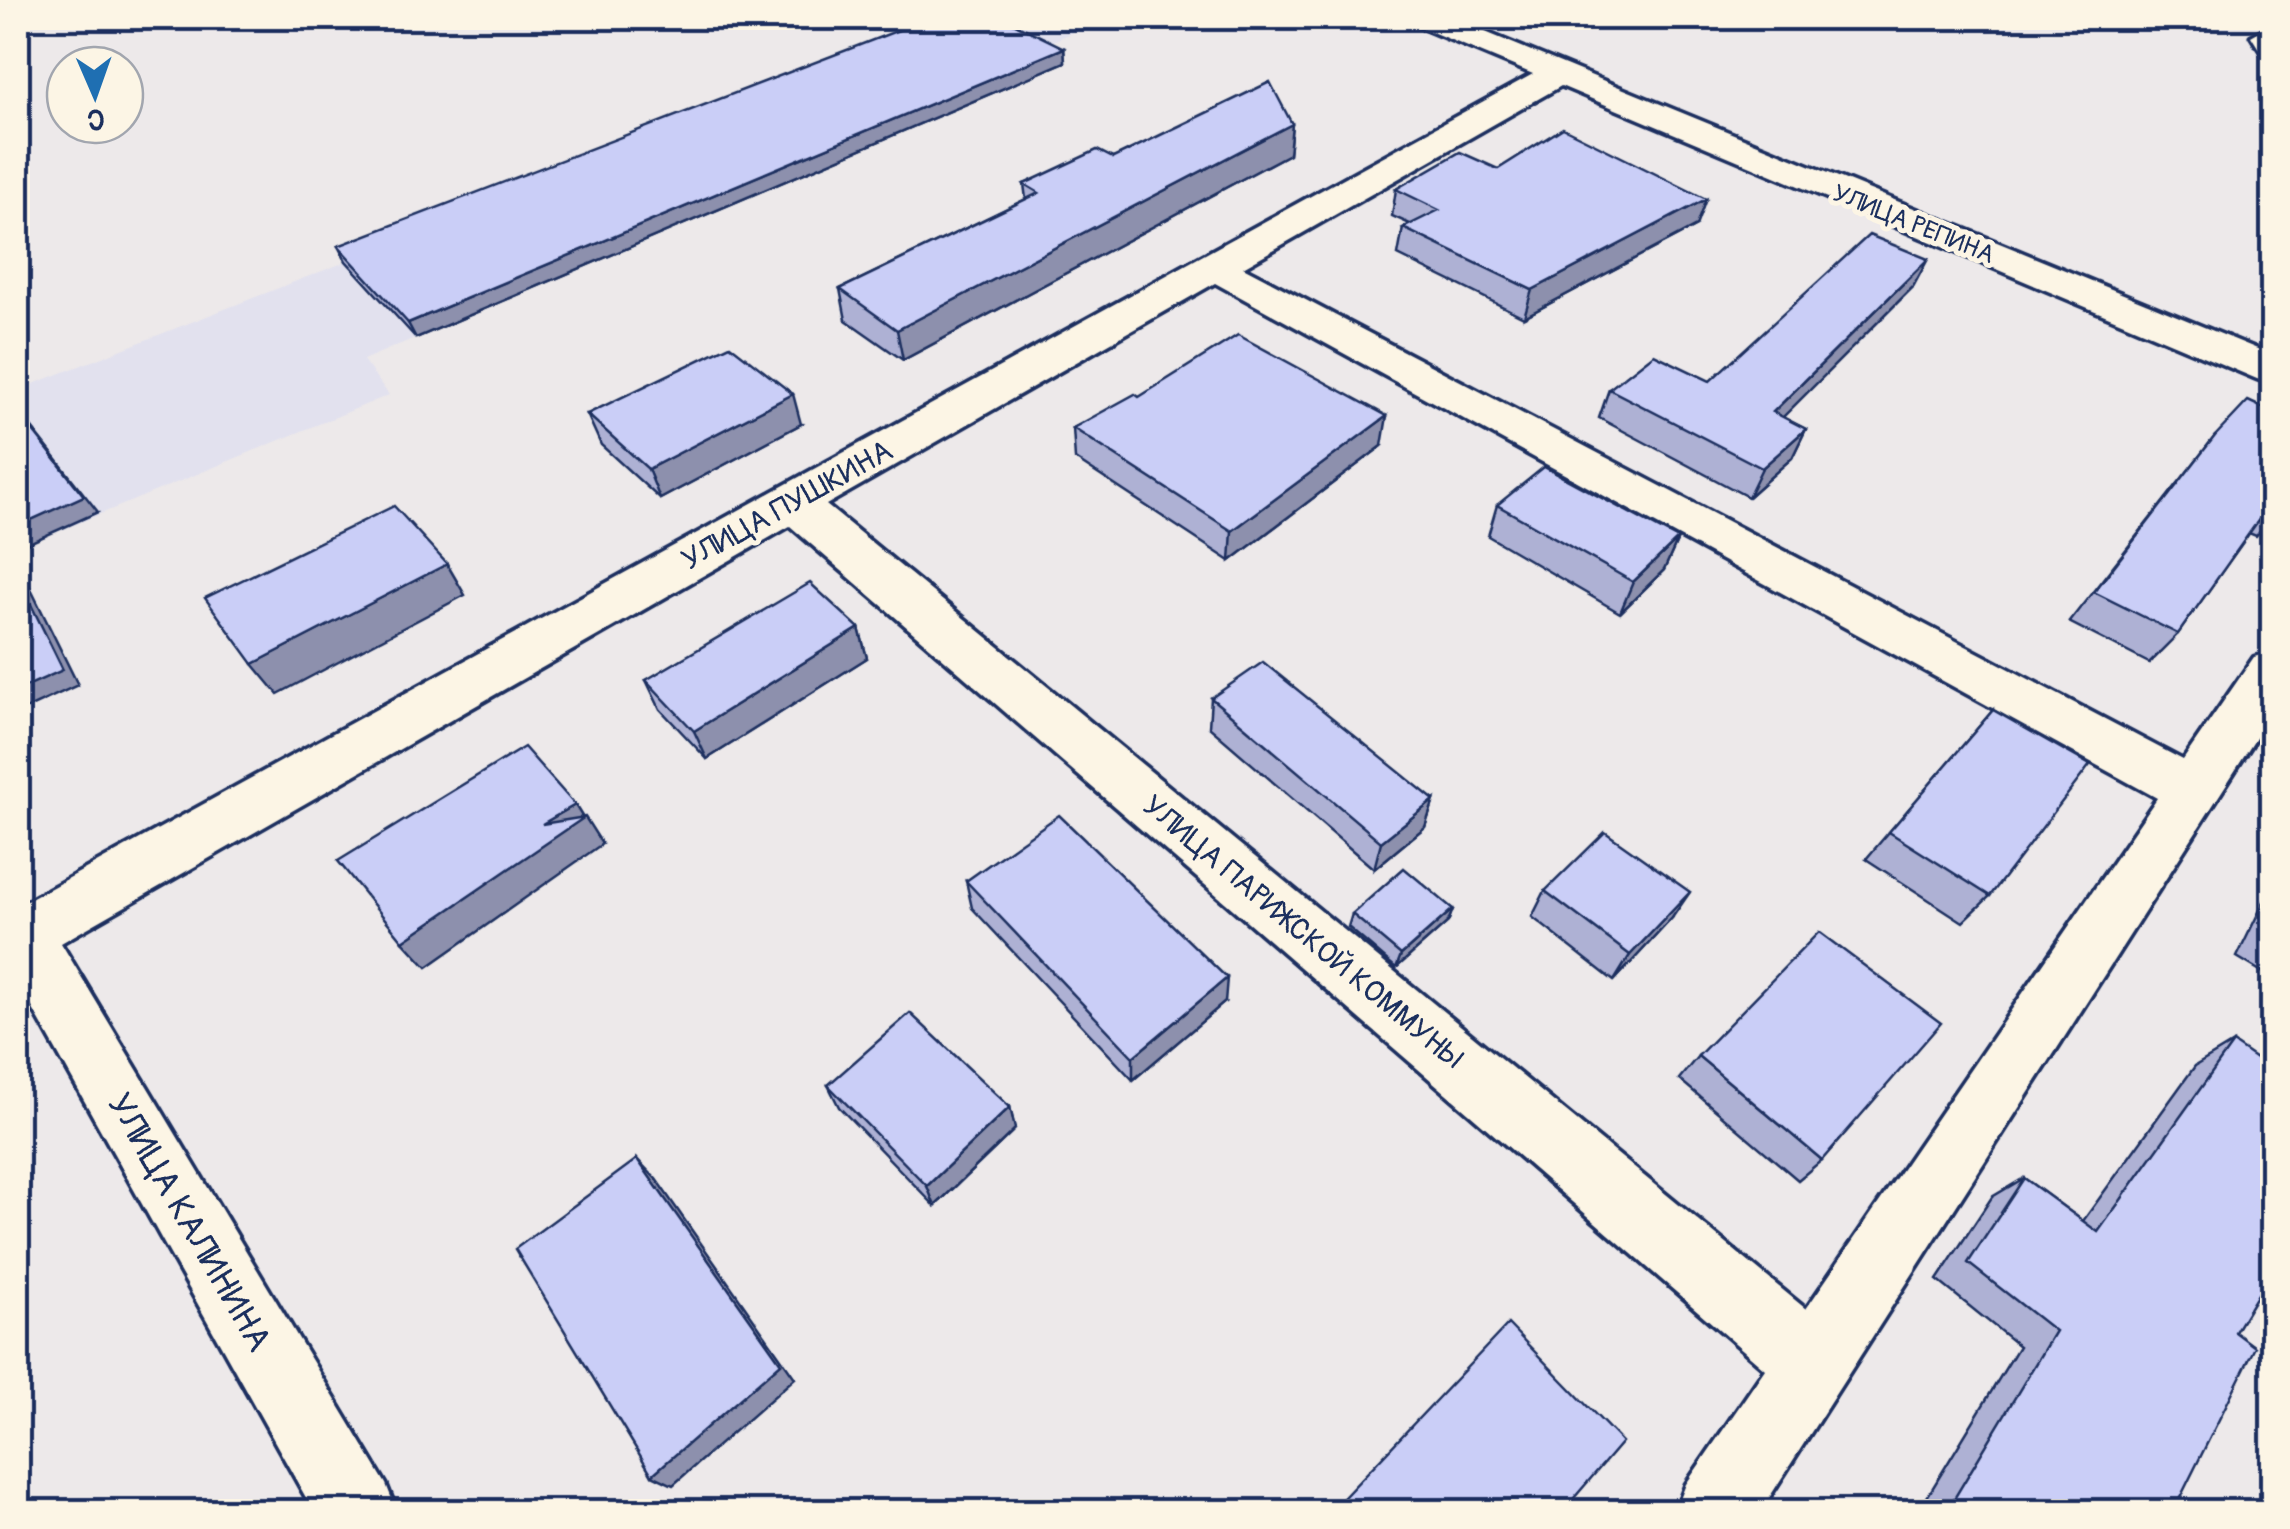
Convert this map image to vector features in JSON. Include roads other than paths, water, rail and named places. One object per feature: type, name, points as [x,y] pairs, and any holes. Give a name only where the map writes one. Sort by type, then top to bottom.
[{"type":"street","name":"УЛИЦА РЕПИНА","points":[[1426,18],[2272,370]]},
{"type":"street","name":"УЛИЦА ПУШКИНА","points":[[20,934],[1556,75]]},
{"type":"street","points":[[1214,267],[2193,791]]},
{"type":"street","name":"УЛИЦА ПАРИЖСКОЙ КОММУНЫ","points":[[792,502],[1814,1362]]},
{"type":"street","points":[[1714,1512],[2272,671]]},
{"type":"street","name":"УЛИЦА КАЛИНИНА","points":[[20,934],[358,1512]]}]
